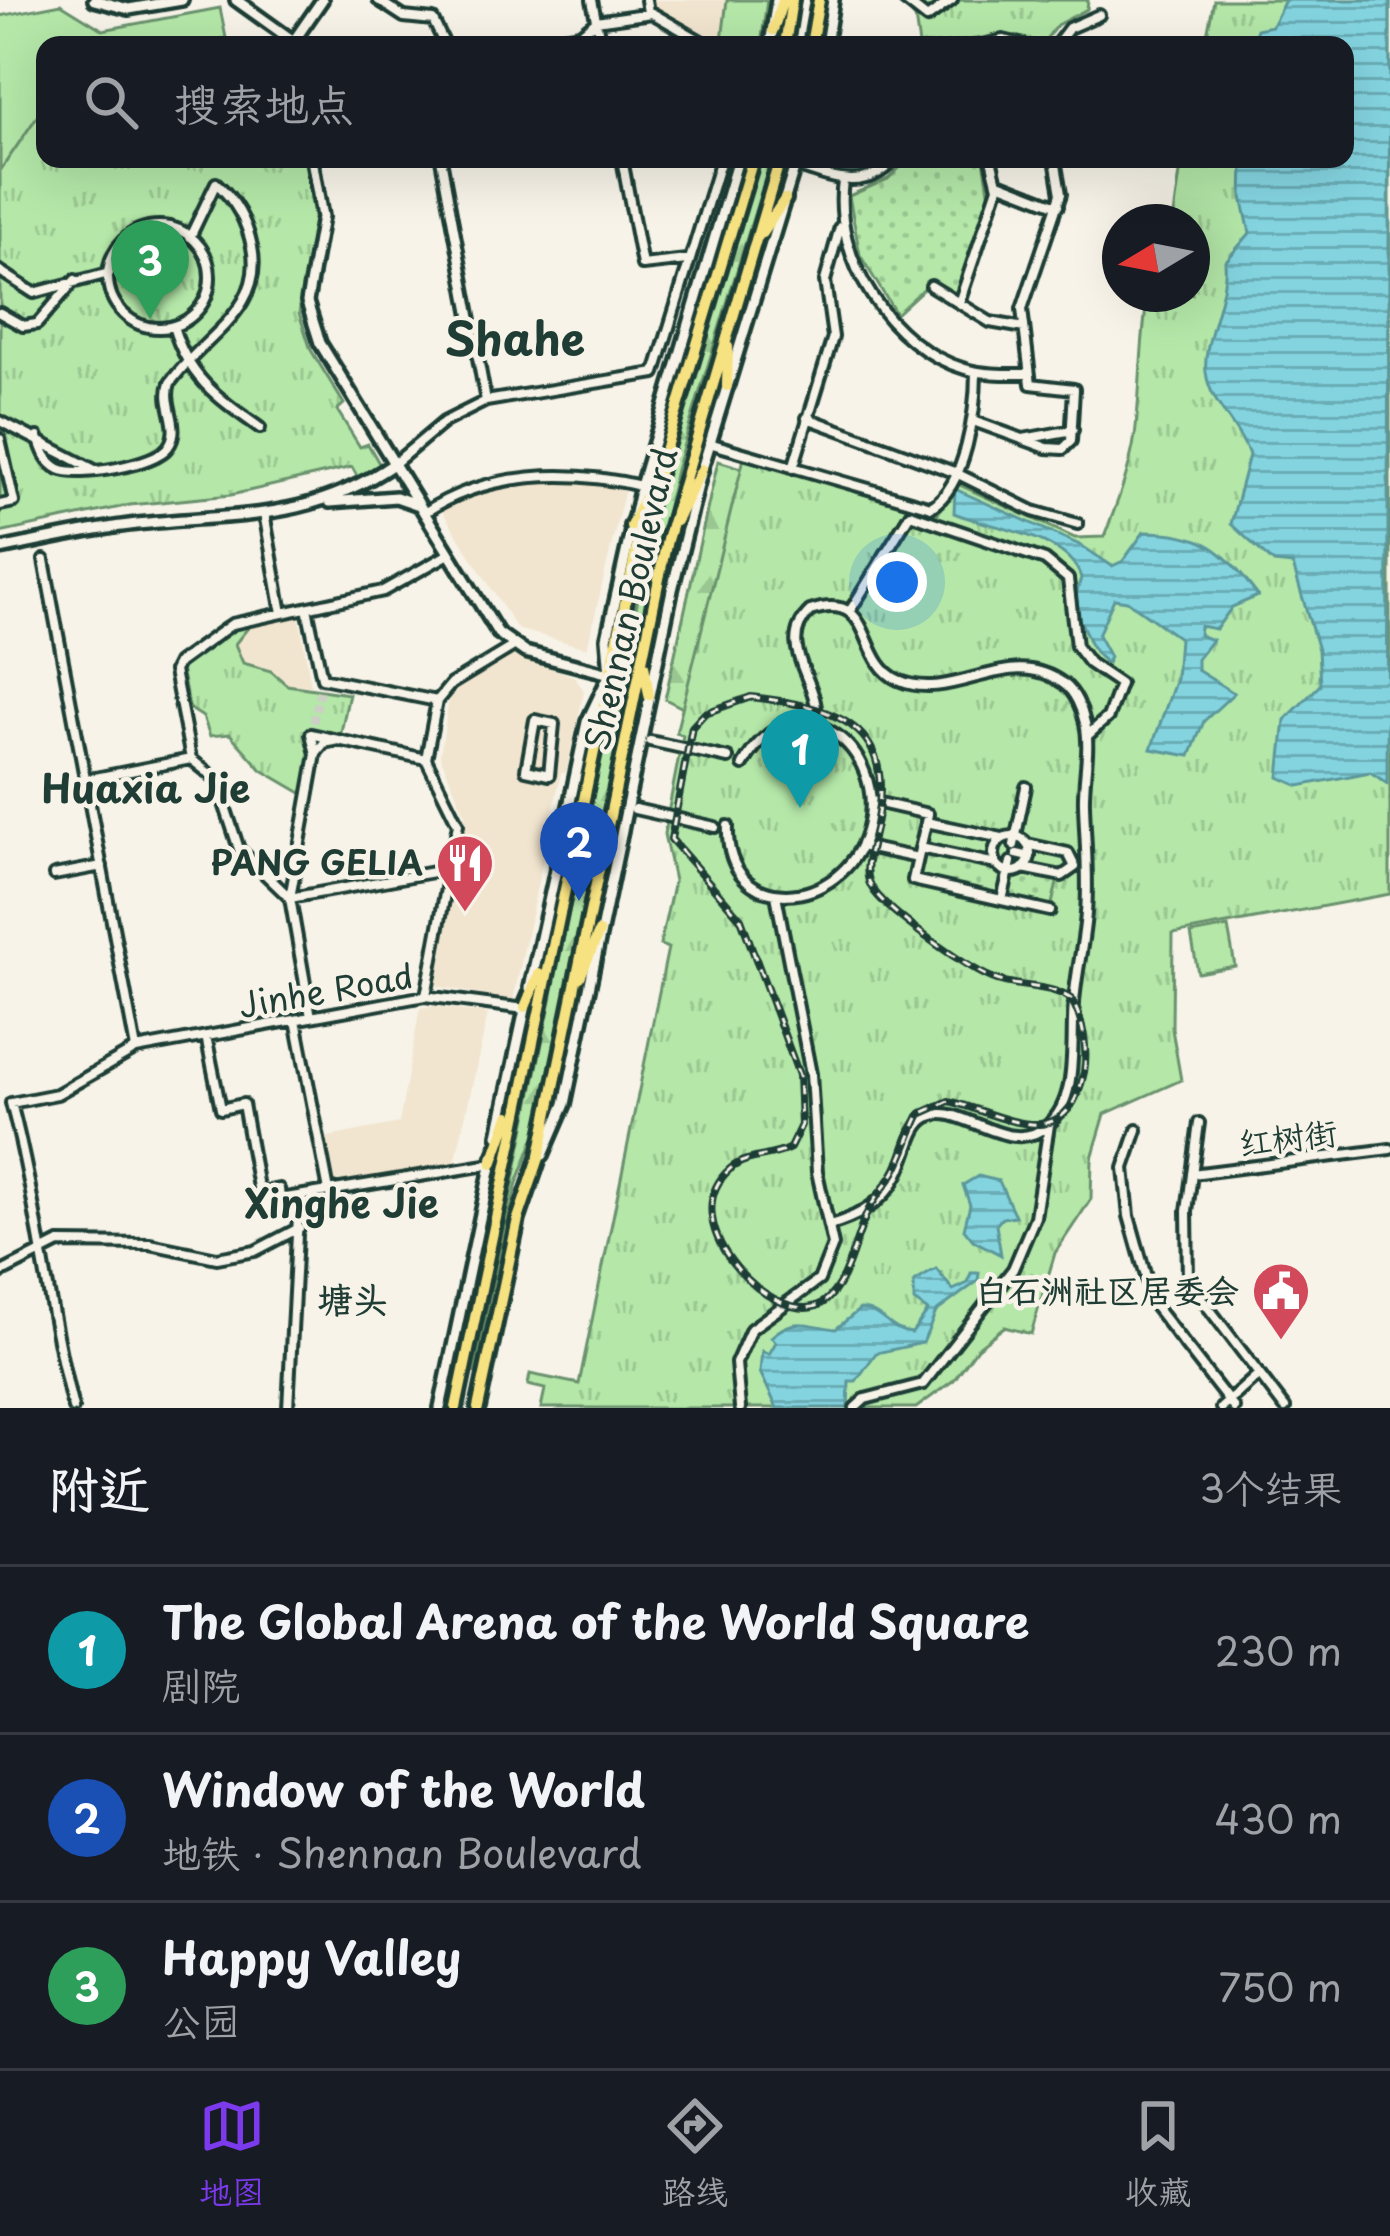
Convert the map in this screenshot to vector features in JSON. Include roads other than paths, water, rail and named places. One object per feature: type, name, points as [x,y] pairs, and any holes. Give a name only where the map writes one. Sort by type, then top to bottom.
[{"type":"main road","points":[[94,0],[129,9],[182,0]]},
{"type":"main road","points":[[236,0],[282,36]]},
{"type":"main road","points":[[296,36],[322,0]]},
{"type":"main road","points":[[772,36],[784,0]]},
{"type":"main road","points":[[784,0],[785,36]]},
{"type":"main road","points":[[827,36],[833,0]]},
{"type":"main road","points":[[813,36],[819,3]]},
{"type":"main road","points":[[314,168],[322,217],[307,289],[308,315],[320,344],[512,647],[610,674]]},
{"type":"main road","points":[[440,1407],[587,722],[610,674],[607,638],[631,526],[735,168]]},
{"type":"main road","name":"Shennan Boulevard","points":[[456,1408],[549,948],[656,477],[750,168]]},
{"type":"main road","name":"Shennan Boulevard","points":[[478,1408],[518,1219],[535,1170],[667,540],[778,168]]},
{"type":"main road","points":[[535,1170],[565,1104],[649,694],[702,469],[794,168]]},
{"type":"main road","points":[[726,251],[736,261],[752,250],[785,199]]},
{"type":"main road","points":[[719,273],[734,270],[742,286]]},
{"type":"main road","points":[[727,386],[728,331]]},
{"type":"main road","points":[[324,501],[355,490],[395,463]]},
{"type":"main road","points":[[667,540],[702,469]]},
{"type":"main road","points":[[631,526],[656,477]]},
{"type":"main road","points":[[0,549],[133,524],[264,513],[324,501],[390,497],[422,509]]},
{"type":"main road","points":[[643,656],[649,694]]},
{"type":"main road","points":[[561,895],[566,824]]},
{"type":"main road","points":[[572,996],[599,932]]},
{"type":"main road","points":[[525,1008],[549,948]]},
{"type":"main road","points":[[492,1164],[524,1067]]},
{"type":"street","points":[[378,0],[404,17],[433,20],[441,36]]},
{"type":"street","points":[[592,0],[599,36]]},
{"type":"street","points":[[646,0],[648,12]]},
{"type":"street","points":[[904,0],[927,18],[952,0]]},
{"type":"street","points":[[569,36],[580,34],[596,21],[648,12],[692,36]]},
{"type":"street","points":[[1062,36],[1069,28],[1099,15]]},
{"type":"street","points":[[444,168],[485,401]]},
{"type":"street","points":[[624,168],[642,265],[673,266],[690,256]]},
{"type":"street","points":[[395,463],[444,422],[485,401],[655,373],[719,168]]},
{"type":"street","points":[[811,168],[843,181],[867,179],[882,168]]},
{"type":"street","points":[[959,303],[999,183],[994,168]]},
{"type":"street","points":[[976,422],[1064,448],[1072,430],[1074,389],[1034,386],[1024,328],[1024,299],[1062,187],[1057,168]]},
{"type":"street","points":[[793,468],[833,337],[825,281],[842,221],[843,181]]},
{"type":"street","points":[[38,437],[47,459],[61,470],[94,470],[150,460],[169,447],[175,429],[167,391],[186,362],[245,304],[256,273],[249,231],[216,183],[190,236]]},
{"type":"street","points":[[999,183],[1058,206]]},
{"type":"street","points":[[842,221],[862,279],[891,319],[933,355],[976,372],[1029,374]]},
{"type":"street","points":[[166,226],[190,236],[207,259],[209,286],[197,311],[173,326],[142,325],[117,304],[109,273],[120,244],[142,229],[166,226]]},
{"type":"street","points":[[673,266],[680,287]]},
{"type":"street","points":[[0,271],[34,293],[76,278],[109,273]]},
{"type":"street","points":[[0,313],[23,326],[38,324],[76,278]]},
{"type":"street","points":[[931,286],[997,324],[1024,328]]},
{"type":"street","points":[[173,326],[186,362],[202,386],[260,428]]},
{"type":"street","points":[[709,443],[926,507],[939,503],[976,422],[976,372]]},
{"type":"street","points":[[808,418],[954,472],[1033,511],[1078,524]]},
{"type":"street","points":[[0,423],[38,437],[94,470]]},
{"type":"street","points":[[1021,439],[1072,430]]},
{"type":"street","points":[[0,439],[14,502],[0,505]]},
{"type":"street","points":[[422,509],[464,490],[567,473],[641,486]]},
{"type":"street","points":[[264,513],[282,613]]},
{"type":"street","points":[[850,611],[910,514],[1046,560],[1067,579],[1070,620],[1080,654],[1120,684],[1108,717],[1087,736]]},
{"type":"street","points":[[290,898],[239,849],[218,782],[191,759],[175,667],[226,627],[389,589],[449,554]]},
{"type":"street","points":[[44,560],[136,1049]]},
{"type":"street","points":[[307,608],[321,682],[436,701]]},
{"type":"street","points":[[816,724],[819,704],[797,658],[797,628],[818,608],[850,611]]},
{"type":"street","points":[[850,611],[879,664],[898,680],[944,688],[998,669],[1049,676],[1072,692],[1087,736],[1088,870],[1068,1083],[1049,1124],[1035,1217],[1013,1269],[923,1384],[866,1400],[855,1408]]},
{"type":"street","points":[[425,997],[458,820],[426,759],[436,701],[451,684],[512,647]]},
{"type":"street","points":[[535,721],[554,724],[549,775],[526,770],[535,721]]},
{"type":"street","points":[[728,826],[729,849],[742,874],[776,895],[813,892],[831,883],[861,846],[871,801],[854,751],[816,724],[797,722],[773,730],[742,765]]},
{"type":"street","points":[[311,1017],[290,898],[316,754],[311,734],[426,759]]},
{"type":"street","points":[[316,754],[324,743],[338,740]]},
{"type":"street","points":[[650,741],[728,758]]},
{"type":"street","points":[[85,780],[191,759]]},
{"type":"street","points":[[1002,900],[1026,787]]},
{"type":"street","points":[[871,801],[928,814],[914,880],[1050,911]]},
{"type":"street","points":[[635,809],[715,827]]},
{"type":"street","points":[[926,821],[1003,838],[1023,868],[1062,877],[1075,867]]},
{"type":"street","points":[[998,864],[995,850],[1003,838]]},
{"type":"street","points":[[861,846],[998,864],[1028,844],[1068,853],[1075,867]]},
{"type":"street","points":[[1023,868],[1030,857],[1028,844]]},
{"type":"street","points":[[995,850],[1030,857]]},
{"type":"street","points":[[54,875],[101,866]]},
{"type":"street","points":[[1075,867],[1088,870]]},
{"type":"street","points":[[290,898],[450,868]]},
{"type":"street","points":[[740,1408],[736,1363],[751,1329],[765,1314],[819,1280],[832,1245],[817,1172],[805,1041],[776,895]]},
{"type":"street","name":"Jinhe Road","points":[[45,1247],[11,1103],[57,1094],[136,1049],[206,1036],[425,997],[525,1008]]},
{"type":"street","points":[[296,1020],[329,1191]]},
{"type":"street","points":[[206,1036],[221,1109],[243,1104],[259,1193],[279,1190],[280,1199],[492,1164]]},
{"type":"street","points":[[830,1225],[886,1197],[907,1163],[919,1126],[932,1115],[955,1116],[996,1133],[1032,1133],[1049,1124]]},
{"type":"street","points":[[1198,1123],[1188,1282],[1285,1408]]},
{"type":"street","points":[[1137,1130],[1124,1168],[1129,1216],[1154,1305],[1232,1404]]},
{"type":"street","name":"红树街","points":[[1192,1174],[1390,1149]]},
{"type":"street","points":[[288,1408],[299,1196]]},
{"type":"street","points":[[0,1273],[45,1247],[77,1241],[119,1247],[150,1244],[197,1256],[236,1257],[299,1228]]},
{"type":"street","points":[[45,1247],[50,1310],[73,1408]]},
{"type":"street","points":[[1221,1408],[1232,1404],[1258,1374]]},
{"type":"water","points":[[1285,0],[1390,0],[1387,783],[1370,772],[1299,786],[1279,777],[1285,720],[1320,685],[1318,650],[1293,565],[1274,563],[1231,524],[1249,455],[1213,395],[1206,372],[1225,262],[1250,233],[1242,197],[1243,168],[1354,168],[1354,36],[1255,36],[1257,29],[1272,26]]},
{"type":"water","points":[[955,489],[1082,546],[1112,566],[1123,561],[1144,532],[1197,540],[1234,566],[1258,596],[1232,607],[1216,629],[1200,626],[1199,635],[1212,640],[1197,659],[1197,670],[1234,693],[1204,721],[1190,756],[1151,749],[1176,679],[1179,638],[1127,601],[1114,599],[1098,635],[1110,657],[1107,663],[1094,651],[1071,611],[1081,578],[1074,563],[1045,542],[954,513]]},
{"type":"water","points":[[978,1176],[999,1181],[1015,1216],[1002,1218],[996,1225],[1001,1255],[973,1240],[964,1229],[970,1205],[963,1185]]},
{"type":"water","points":[[936,1269],[953,1290],[968,1283],[971,1273],[979,1273],[978,1281],[936,1312],[923,1343],[876,1353],[856,1381],[849,1381],[848,1408],[777,1408],[760,1372],[762,1351],[769,1354],[776,1342],[771,1337],[795,1324],[836,1329],[860,1309],[912,1333],[928,1311],[914,1301],[914,1282]]},
{"type":"tunnel","points":[[311,734],[321,686]]},
{"type":"railway","points":[[751,697],[814,708],[858,731],[872,749],[879,772],[868,865],[874,891],[912,926],[980,972],[1071,999],[1085,1044],[1084,1072],[1076,1098],[1064,1114],[1049,1122],[1012,1121],[949,1101],[920,1114],[894,1173],[868,1211],[839,1284],[824,1302],[805,1308],[782,1303],[737,1268],[712,1218],[714,1192],[730,1169],[790,1148],[801,1125],[799,1075],[741,919],[671,839],[692,727],[705,713],[751,697]]},
{"type":"place","name":"Happy Valley","points":[[150,319]]},
{"type":"place","name":"The Global Arena of the World Square","points":[[800,808]]},
{"type":"place","name":"Window of the World","points":[[579,901]]},
{"type":"place","name":"PANG GELIA","points":[[465,914]]},
{"type":"place","name":"白石洲社区居委会","points":[[1281,1342]]},
{"type":"district","name":"Shahe","points":[[515,340]]},
{"type":"district","name":"Huaxia Jie","points":[[146,789]]},
{"type":"district","name":"Xinghe Jie","points":[[342,1204]]},
{"type":"district","name":"塘头","points":[[353,1300]]}]
